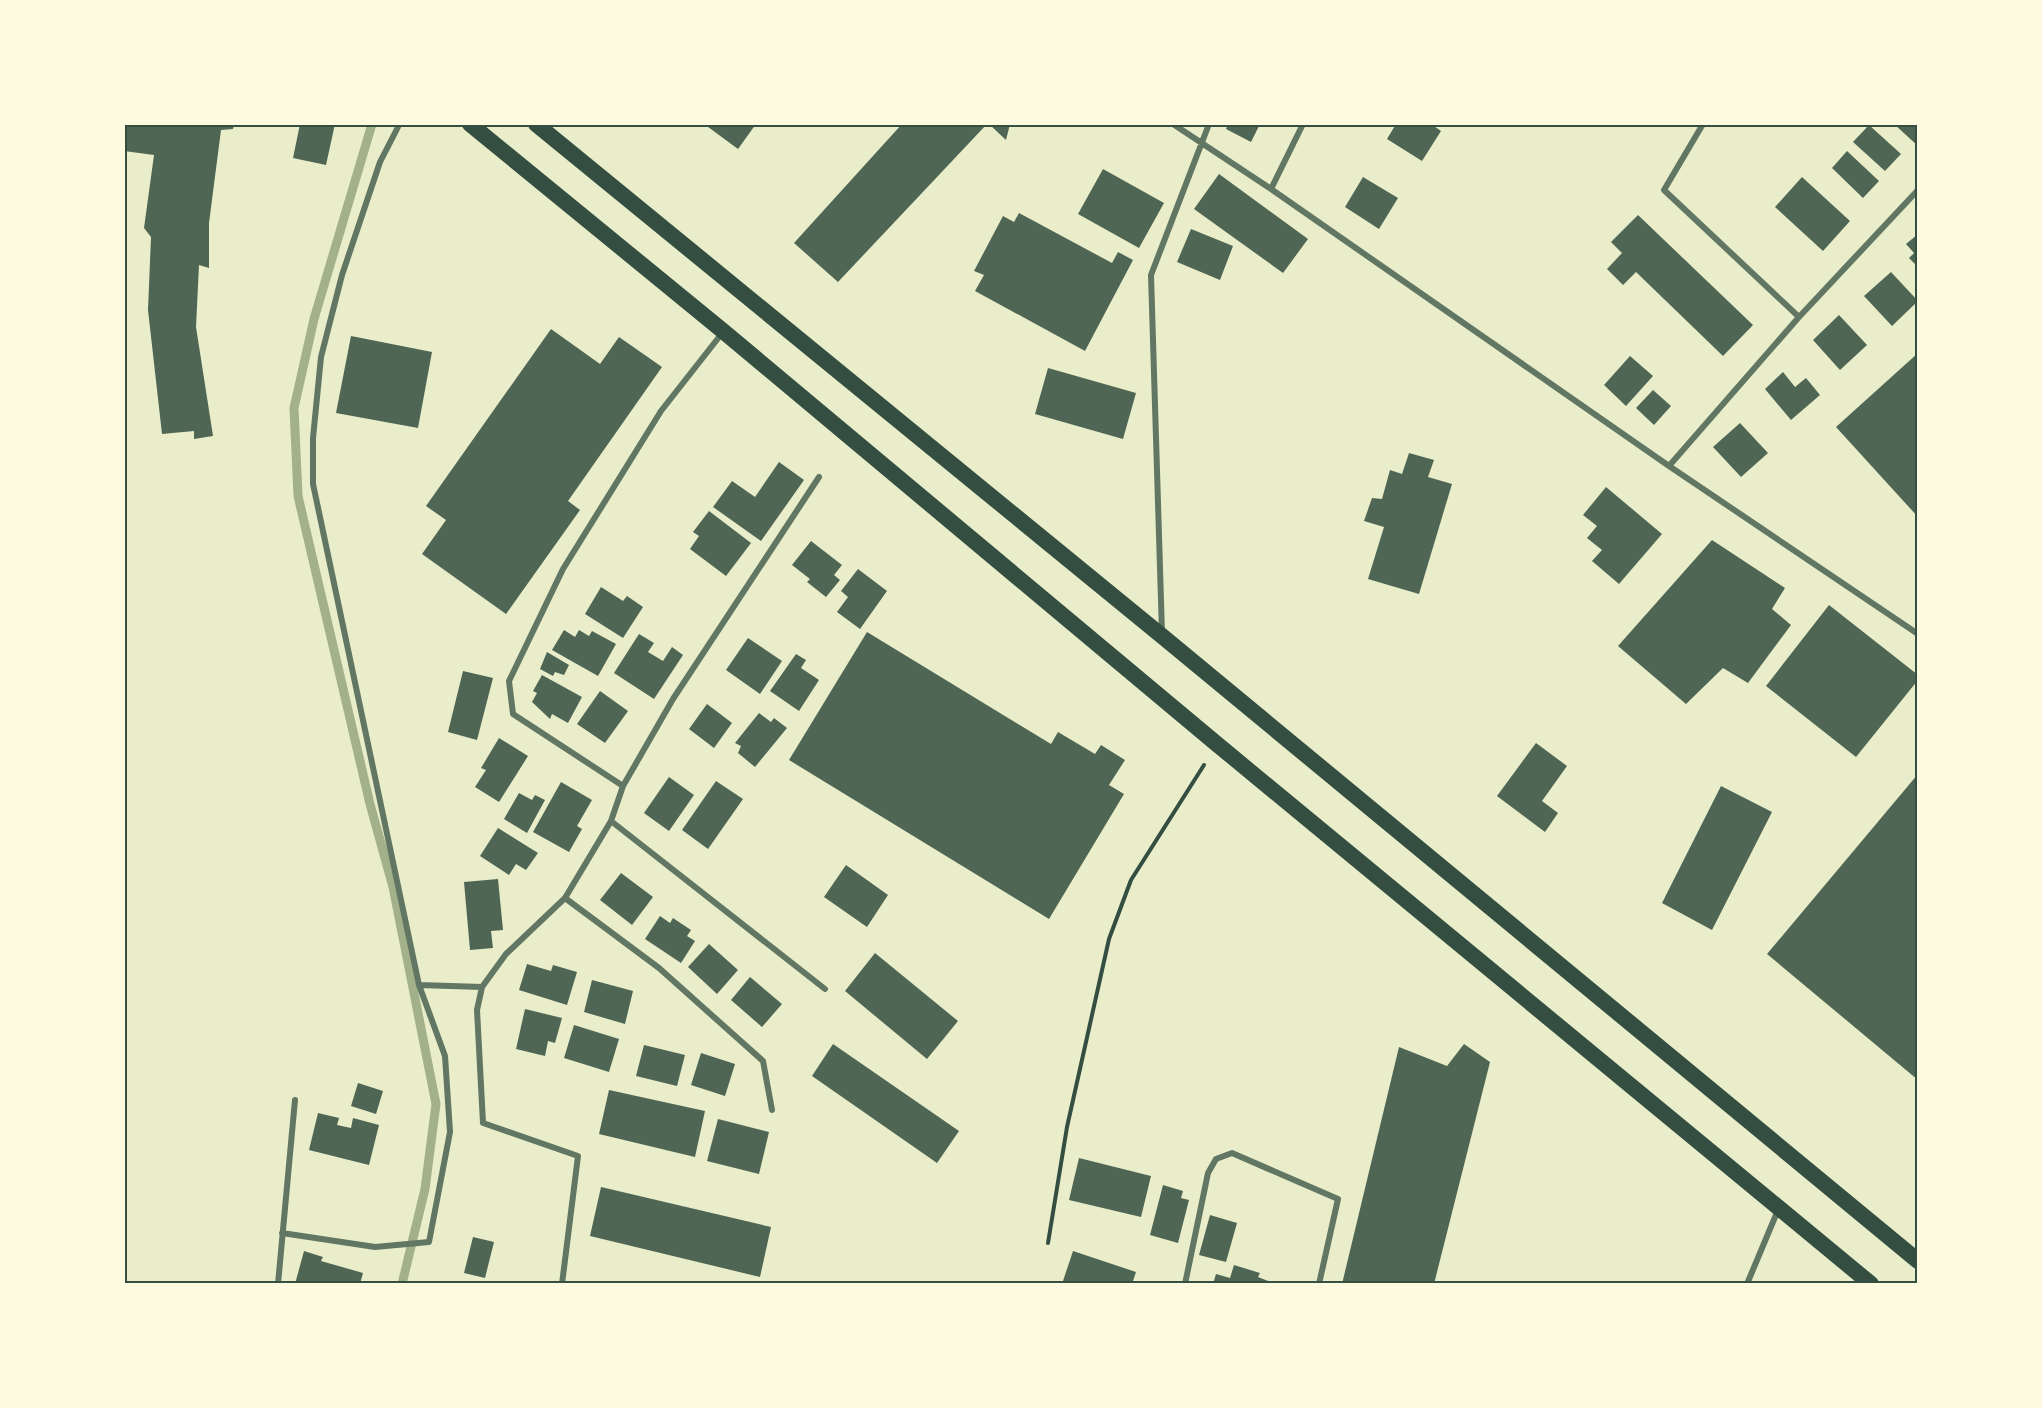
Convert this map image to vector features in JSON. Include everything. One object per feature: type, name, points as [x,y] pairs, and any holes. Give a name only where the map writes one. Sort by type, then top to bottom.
[{"type":"highway","points":[[470,124],[723,331],[1218,745],[1871,1284]]},
{"type":"highway","points":[[536,124],[1162,636],[1917,1261]]},
{"type":"street","points":[[1173,124],[1917,634]]},
{"type":"street","points":[[1162,636],[1151,275],[1209,124]]},
{"type":"street","points":[[1271,189],[1303,124]]},
{"type":"street","points":[[1703,124],[1664,190],[1799,317]]},
{"type":"street","points":[[282,1233],[375,1247],[429,1242],[450,1131],[445,1056],[419,985],[313,484],[313,438],[321,357],[346,264],[380,162],[398,127]]},
{"type":"street","points":[[1669,466],[1799,317],[1917,190]]},
{"type":"street","points":[[623,786],[513,714],[509,681],[569,559],[660,411],[723,331]]},
{"type":"street","points":[[562,1284],[578,1156],[483,1123],[477,1010],[482,987],[506,954],[565,898],[611,821],[623,786],[673,699],[819,477]]},
{"type":"street","points":[[611,821],[825,989]]},
{"type":"street","points":[[565,898],[659,968],[763,1061],[772,1110]]},
{"type":"street","points":[[419,985],[482,987]]},
{"type":"street","points":[[278,1284],[295,1100]]},
{"type":"street","points":[[1185,1284],[1208,1173],[1216,1159],[1232,1153],[1338,1199],[1319,1284]]},
{"type":"street","points":[[1746,1284],[1779,1208]]},
{"type":"path","points":[[1048,1243],[1066,1126],[1109,939],[1131,880],[1186,790],[1218,745]]},
{"type":"building","points":[[124,124],[234,124],[233,129],[221,130],[209,223],[209,268],[199,265],[196,327],[213,436],[194,439],[194,431],[162,434],[148,310],[151,237],[144,228],[154,155],[124,151]]},
{"type":"building","points":[[300,124],[335,124],[326,165],[293,158]]},
{"type":"building","points":[[704,124],[756,124],[738,149]]},
{"type":"building","points":[[902,124],[987,124],[838,282],[794,243]]},
{"type":"building","points":[[989,124],[1010,124],[1006,140]]},
{"type":"building","points":[[1228,124],[1260,124],[1251,142],[1226,129]]},
{"type":"building","points":[[1396,124],[1431,124],[1441,131],[1422,161],[1387,139]]},
{"type":"building","points":[[1894,124],[1918,124],[1918,146]]},
{"type":"building","points":[[1869,125],[1901,154],[1885,171],[1853,142]]},
{"type":"building","points":[[1847,151],[1879,181],[1863,198],[1832,168]]},
{"type":"building","points":[[1103,169],[1164,203],[1139,248],[1078,214]]},
{"type":"building","points":[[1219,174],[1308,239],[1283,273],[1194,209]]},
{"type":"building","points":[[1363,177],[1398,198],[1379,229],[1345,207]]},
{"type":"building","points":[[1802,177],[1850,221],[1823,251],[1775,207]]},
{"type":"building","points":[[1019,213],[1112,263],[1118,252],[1133,260],[1085,351],[975,291],[984,275],[974,271],[1003,216],[1014,222]]},
{"type":"building","points":[[1638,215],[1753,325],[1723,356],[1636,272],[1623,285],[1607,269],[1622,253],[1611,242]]},
{"type":"building","points":[[1191,229],[1233,246],[1220,280],[1177,262]]},
{"type":"building","points":[[1918,234],[1918,267],[1909,258],[1914,253],[1906,244]]},
{"type":"building","points":[[1891,272],[1918,301],[1892,326],[1864,296]]},
{"type":"building","points":[[1839,315],[1867,345],[1840,370],[1813,340]]},
{"type":"building","points":[[551,329],[600,364],[619,337],[662,367],[568,501],[580,510],[506,614],[422,554],[446,520],[426,506]]},
{"type":"building","points":[[351,336],[432,352],[418,428],[336,413]]},
{"type":"building","points":[[1918,353],[1918,517],[1836,427]]},
{"type":"building","points":[[1630,356],[1653,376],[1626,406],[1604,385]]},
{"type":"building","points":[[1048,368],[1136,393],[1123,439],[1035,414]]},
{"type":"building","points":[[1783,372],[1795,387],[1806,378],[1820,395],[1791,420],[1765,389]]},
{"type":"building","points":[[1653,390],[1671,406],[1654,425],[1636,408]]},
{"type":"building","points":[[1740,423],[1768,453],[1741,477],[1713,447]]},
{"type":"building","points":[[1409,453],[1434,460],[1428,477],[1452,484],[1419,594],[1368,579],[1384,527],[1364,521],[1372,498],[1382,499],[1390,470],[1402,474]]},
{"type":"building","points":[[779,462],[804,480],[761,541],[713,507],[732,481],[755,497]]},
{"type":"building","points":[[1606,487],[1662,534],[1619,584],[1592,561],[1602,550],[1587,538],[1597,526],[1583,515]]},
{"type":"building","points":[[709,511],[751,543],[726,576],[690,549],[699,536],[693,532]]},
{"type":"building","points":[[1712,540],[1785,588],[1772,609],[1791,625],[1748,683],[1723,668],[1686,704],[1618,646]]},
{"type":"building","points":[[811,541],[842,565],[834,575],[840,580],[826,597],[807,582],[810,579],[792,565]]},
{"type":"building","points":[[858,569],[887,591],[860,629],[837,612],[848,597],[841,591]]},
{"type":"building","points":[[601,587],[623,601],[627,596],[643,607],[623,638],[585,614]]},
{"type":"building","points":[[1829,605],[1918,675],[1918,680],[1856,757],[1766,686]]},
{"type":"building","points":[[564,630],[575,637],[579,630],[589,636],[592,631],[616,644],[598,676],[552,650]]},
{"type":"building","points":[[867,632],[1051,744],[1058,732],[1095,754],[1101,745],[1125,760],[1109,785],[1124,794],[1049,919],[789,760]]},
{"type":"building","points":[[639,634],[654,643],[648,652],[663,661],[672,647],[683,655],[654,699],[614,673]]},
{"type":"building","points":[[748,638],[782,661],[760,694],[726,670]]},
{"type":"building","points":[[547,652],[569,665],[564,675],[555,672],[553,676],[540,669]]},
{"type":"building","points":[[796,654],[806,660],[801,668],[819,680],[799,711],[770,691]]},
{"type":"building","points":[[463,671],[493,678],[477,740],[448,732]]},
{"type":"building","points":[[542,675],[582,697],[568,723],[552,714],[550,719],[532,702],[537,693],[533,691]]},
{"type":"building","points":[[600,691],[628,711],[605,743],[577,724]]},
{"type":"building","points":[[707,704],[732,723],[714,748],[689,729]]},
{"type":"building","points":[[759,713],[771,722],[774,718],[787,728],[755,767],[738,753],[741,746],[735,743]]},
{"type":"building","points":[[499,738],[528,756],[499,802],[475,787],[486,770],[481,768]]},
{"type":"building","points":[[1536,743],[1567,766],[1542,801],[1558,813],[1545,832],[1497,796]]},
{"type":"building","points":[[1918,774],[1918,1080],[1767,954]]},
{"type":"building","points":[[669,777],[694,795],[669,831],[644,813]]},
{"type":"building","points":[[716,781],[743,799],[708,849],[682,830]]},
{"type":"building","points":[[561,782],[592,800],[577,826],[582,829],[569,852],[533,832]]},
{"type":"building","points":[[1721,786],[1772,812],[1712,930],[1662,903]]},
{"type":"building","points":[[519,793],[532,800],[535,795],[545,800],[527,833],[504,819]]},
{"type":"building","points":[[498,828],[538,853],[526,870],[516,864],[509,875],[480,856]]},
{"type":"building","points":[[846,865],[888,895],[867,927],[824,897]]},
{"type":"building","points":[[621,873],[653,897],[632,925],[600,900]]},
{"type":"building","points":[[498,879],[503,930],[491,931],[493,948],[470,950],[464,882]]},
{"type":"building","points":[[660,916],[670,923],[673,918],[691,930],[687,936],[695,941],[681,963],[645,939]]},
{"type":"building","points":[[709,944],[738,970],[717,994],[688,967]]},
{"type":"building","points":[[875,953],[958,1021],[927,1059],[845,991]]},
{"type":"building","points":[[527,964],[551,971],[553,965],[577,972],[567,1005],[519,990]]},
{"type":"building","points":[[750,977],[782,1004],[762,1027],[731,1000]]},
{"type":"building","points":[[592,980],[633,991],[625,1024],[584,1012]]},
{"type":"building","points":[[525,1009],[562,1018],[555,1043],[548,1041],[545,1056],[516,1049]]},
{"type":"building","points":[[574,1025],[619,1039],[609,1072],[564,1058]]},
{"type":"building","points":[[833,1044],[959,1131],[937,1163],[812,1076]]},
{"type":"building","points":[[1464,1044],[1490,1062],[1434,1284],[1342,1284],[1399,1047],[1447,1066]]},
{"type":"building","points":[[644,1045],[685,1055],[677,1086],[636,1076]]},
{"type":"building","points":[[701,1053],[735,1064],[725,1096],[691,1085]]},
{"type":"building","points":[[358,1083],[383,1091],[376,1114],[351,1106]]},
{"type":"building","points":[[609,1090],[705,1111],[695,1157],[599,1134]]},
{"type":"building","points":[[318,1113],[339,1118],[337,1125],[351,1128],[353,1118],[379,1125],[369,1165],[309,1150]]},
{"type":"building","points":[[718,1119],[769,1132],[759,1174],[707,1161]]},
{"type":"building","points":[[1079,1158],[1151,1176],[1141,1217],[1069,1200]]},
{"type":"building","points":[[1163,1185],[1183,1191],[1181,1198],[1189,1200],[1178,1243],[1150,1235]]},
{"type":"building","points":[[601,1187],[771,1227],[760,1277],[590,1236]]},
{"type":"building","points":[[1210,1215],[1237,1223],[1226,1262],[1199,1255]]},
{"type":"building","points":[[473,1237],[494,1242],[485,1278],[464,1273]]},
{"type":"building","points":[[304,1251],[323,1257],[321,1261],[363,1273],[360,1284],[295,1284]]},
{"type":"building","points":[[1073,1251],[1136,1272],[1132,1284],[1062,1284]]},
{"type":"building","points":[[1234,1265],[1260,1273],[1258,1277],[1276,1284],[1213,1284],[1216,1274],[1230,1278]]},
{"type":"waterway","points":[[372,124],[314,319],[294,408],[298,496],[370,804],[393,887],[436,1104],[425,1189],[402,1284]]}]
